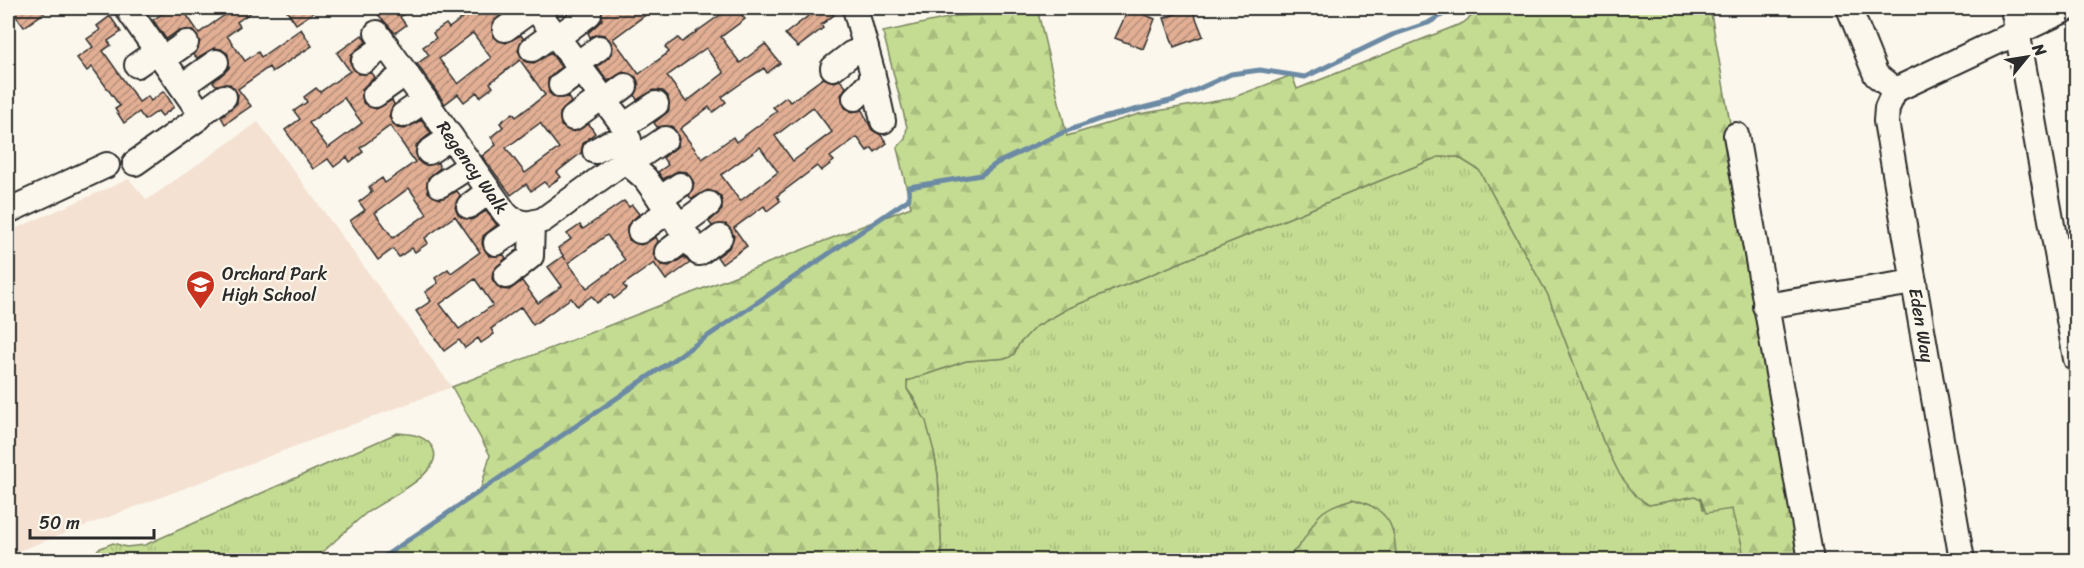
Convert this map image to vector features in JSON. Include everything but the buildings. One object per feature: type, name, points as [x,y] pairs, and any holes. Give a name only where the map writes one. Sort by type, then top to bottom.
[{"type":"street","points":[[505,29],[537,8],[604,99],[645,178],[699,253],[720,237]]},
{"type":"street","points":[[855,8],[883,121]]},
{"type":"street","points":[[1849,8],[1876,75],[1894,90],[2068,8]]},
{"type":"street","points":[[2013,8],[2019,31],[2076,359]]},
{"type":"street","points":[[132,9],[201,116]]},
{"type":"street","points":[[532,49],[589,15]]},
{"type":"street","name":"Regency Walk","points":[[364,61],[381,39],[505,213],[525,223],[551,216],[626,145]]},
{"type":"street","points":[[137,64],[186,43]]},
{"type":"street","points":[[561,85],[598,48]]},
{"type":"street","points":[[833,68],[850,54],[869,60]]},
{"type":"street","points":[[855,98],[869,86],[869,60]]},
{"type":"street","points":[[182,86],[216,62]]},
{"type":"street","points":[[375,95],[406,73]]},
{"type":"street","points":[[573,118],[625,86]]},
{"type":"street","name":"Eden Way","points":[[1894,90],[1887,108],[1886,122],[1962,561]]},
{"type":"street","points":[[135,163],[224,98]]},
{"type":"street","points":[[403,115],[424,100]]},
{"type":"street","points":[[626,145],[656,104]]},
{"type":"street","points":[[1736,135],[1811,561]]},
{"type":"street","points":[[429,152],[451,137]]},
{"type":"street","points":[[595,152],[609,143],[626,145],[643,154],[665,139]]},
{"type":"street","points":[[8,211],[107,165]]},
{"type":"street","points":[[440,185],[471,165]]},
{"type":"street","points":[[667,252],[680,184]]},
{"type":"street","points":[[469,206],[489,191]]},
{"type":"street","points":[[640,231],[709,204]]},
{"type":"street","points":[[496,243],[525,223],[531,256],[506,276]]},
{"type":"street","points":[[1765,306],[1914,282]]},
{"type":"shaded area","name":"Orchard Park High School","points":[[258,122],[452,387],[8,555],[8,232],[129,179],[147,200]]},
{"type":"green space","points":[[1023,8],[1037,8],[1067,136],[1139,114],[1229,99],[1292,75],[1297,89],[1463,23],[1482,8],[1710,8],[1806,560],[1742,560],[1741,541],[1732,509],[1706,513],[1701,499],[1695,496],[1649,505],[1636,496],[1620,475],[1603,441],[1548,295],[1479,170],[1458,157],[1438,157],[1069,308],[1035,327],[1019,344],[1014,354],[1008,358],[966,361],[907,381],[907,389],[926,421],[934,452],[938,475],[942,560],[380,560],[481,488],[490,455],[452,387],[911,207],[897,148],[905,139],[907,127],[883,32],[957,16],[993,14]]},
{"type":"green space","points":[[1438,157],[1458,157],[1479,170],[1548,295],[1603,441],[1644,503],[1649,505],[1695,496],[1701,499],[1703,509],[1733,509],[1741,541],[1742,560],[942,560],[938,475],[934,452],[916,401],[907,389],[907,381],[966,361],[1008,358],[1014,354],[1019,344],[1035,327],[1069,308]]},
{"type":"green space","points":[[397,433],[415,435],[430,444],[435,454],[432,464],[424,475],[412,484],[365,514],[314,560],[94,560],[93,558],[98,549],[113,543],[126,547],[145,545]]},
{"type":"green space","points":[[1352,499],[1374,507],[1388,520],[1394,537],[1396,560],[1281,560],[1299,546],[1321,514],[1333,506]]},
{"type":"waterway","points":[[379,560],[909,199],[909,187],[981,175],[997,163],[1064,132],[1103,118],[1174,100],[1231,74],[1260,70],[1305,77],[1392,35],[1428,23],[1454,8]]},
{"type":"place","name":"Orchard Park High School","points":[[201,310]]}]
